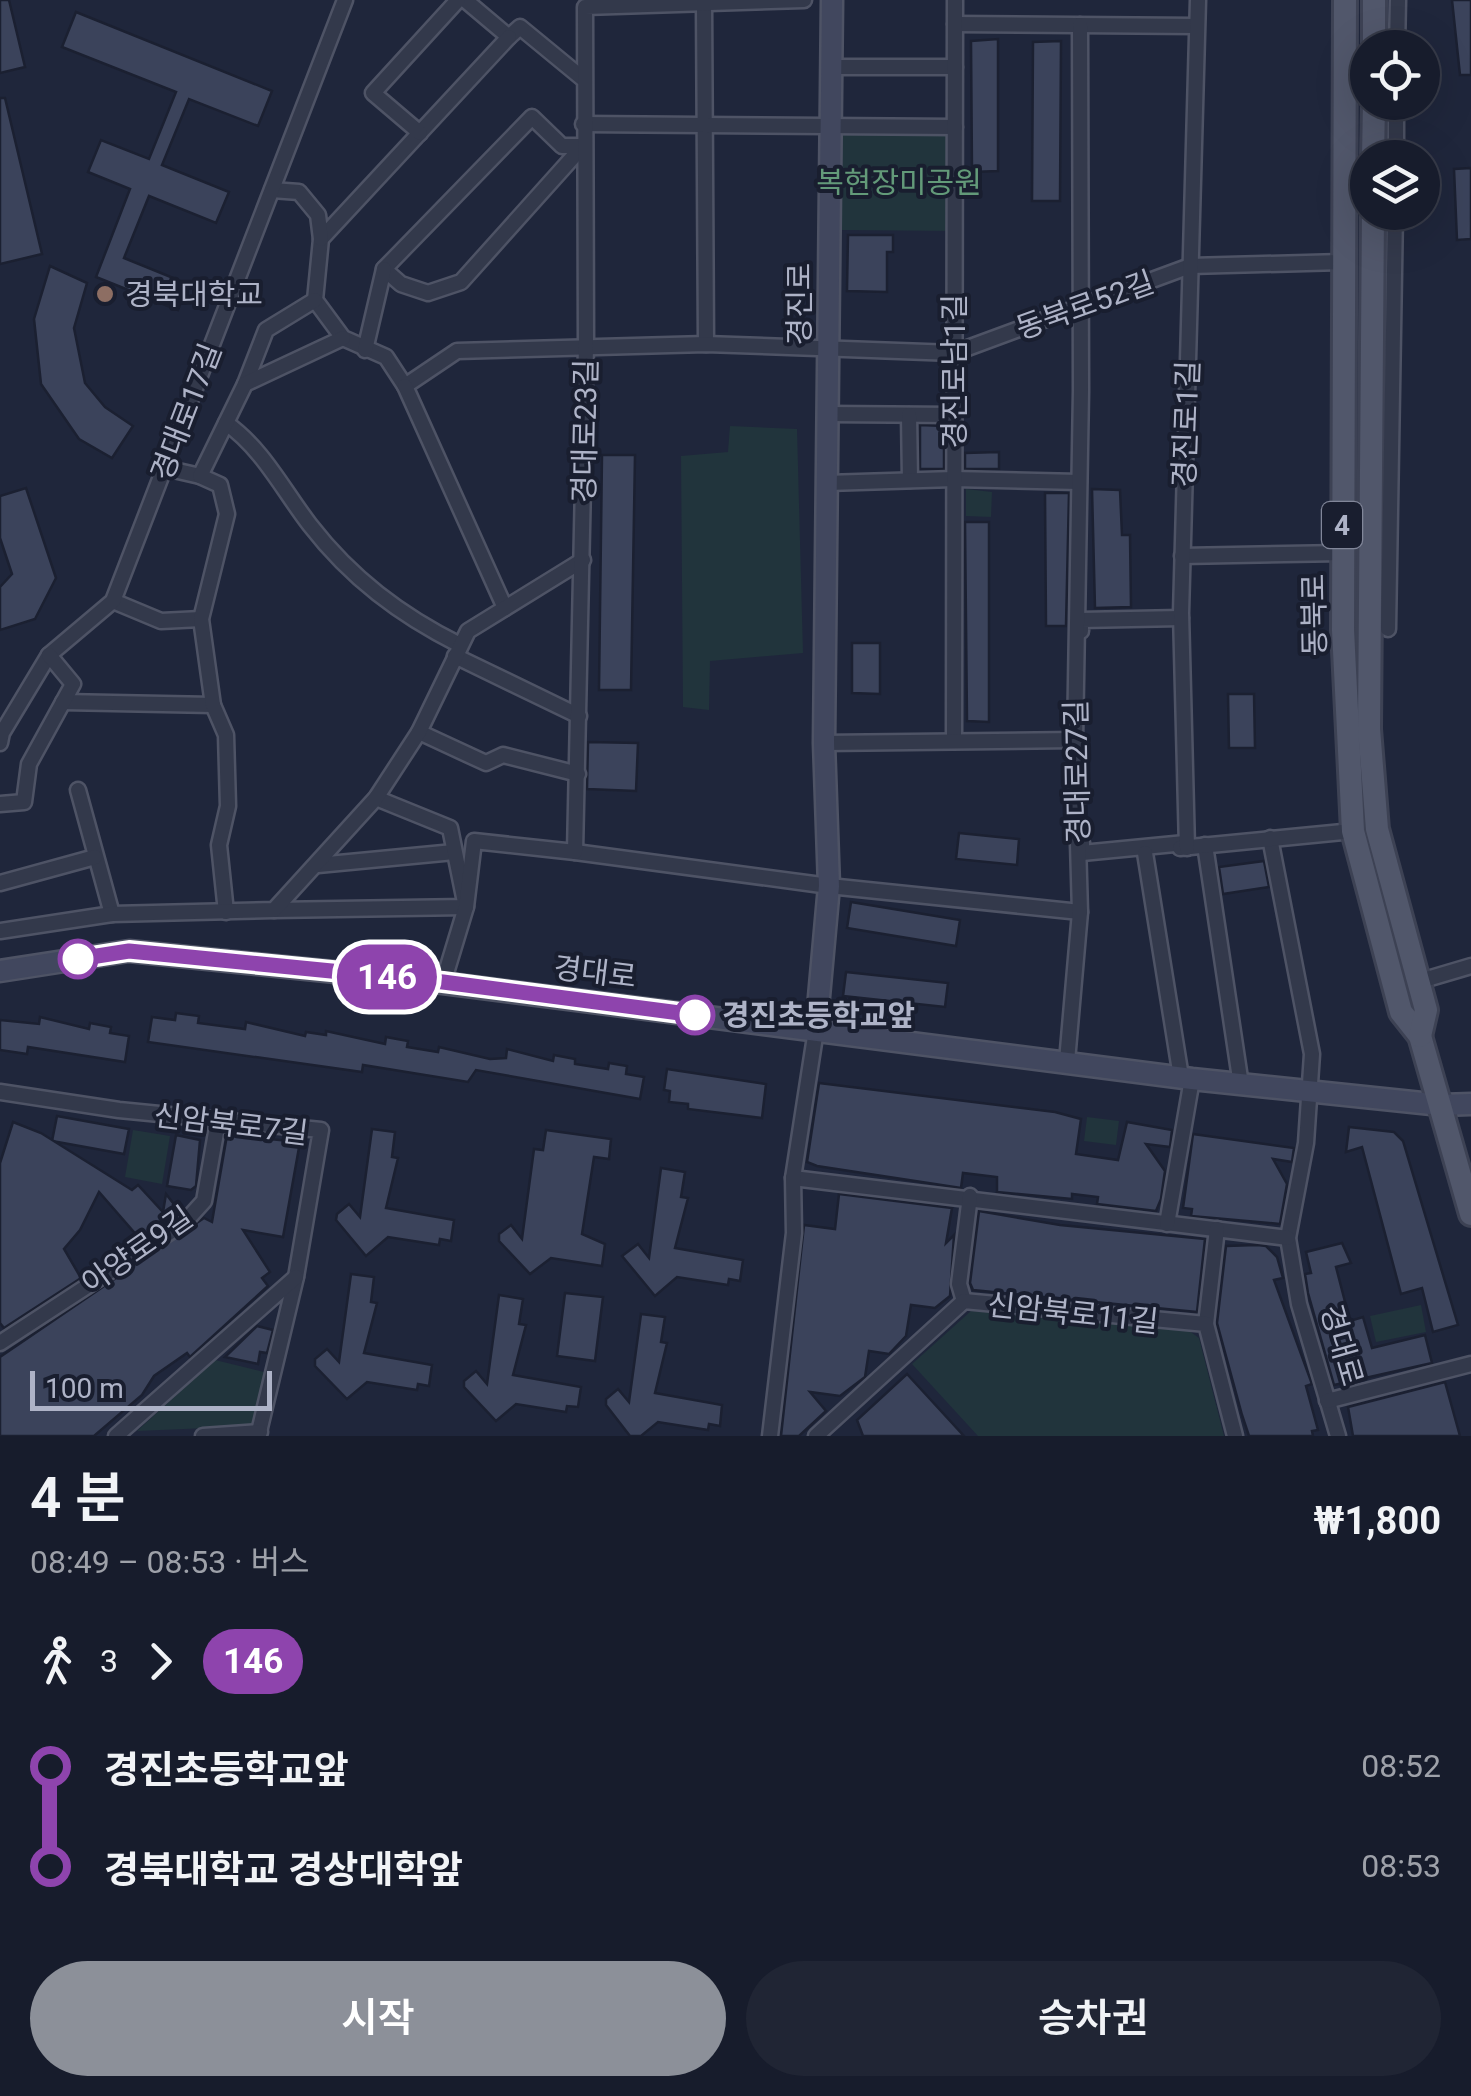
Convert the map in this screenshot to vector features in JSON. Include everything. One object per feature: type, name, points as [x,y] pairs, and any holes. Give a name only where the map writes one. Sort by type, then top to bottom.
[{"type":"main road","name":"경진로","points":[[816,1030],[829,886],[824,743],[832,0]]},
{"type":"main road","name":"동북로","points":[[1345,0],[1342,553],[1353,831],[1401,1012],[1420,1036],[1471,1214]]},
{"type":"main road","points":[[1374,0],[1374,30]]},
{"type":"main road","name":"동북로","points":[[1372,230],[1369,730],[1377,828],[1426,1010],[1420,1036]]},
{"type":"main road","name":"경대로","points":[[0,972],[129,951],[443,982],[1241,1085],[1441,1105],[1471,1104]]},
{"type":"street","name":"경대로17길","points":[[0,743],[2,732],[49,655],[113,601],[345,0]]},
{"type":"street","points":[[420,132],[372,92],[462,0],[509,37]]},
{"type":"street","name":"경대로23길","points":[[576,852],[586,346],[583,4],[804,0]]},
{"type":"street","name":"경진로남1길","points":[[954,741],[955,0]]},
{"type":"street","name":"경진로1길","points":[[1185,846],[1180,615],[1198,0]]},
{"type":"street","points":[[1397,30],[1398,0]]},
{"type":"street","points":[[704,2],[706,344]]},
{"type":"street","points":[[955,24],[1196,26]]},
{"type":"street","name":"경대로27길","points":[[1067,1061],[1080,912],[1075,740],[1080,25]]},
{"type":"street","points":[[321,239],[520,27],[582,78]]},
{"type":"street","points":[[832,67],[955,67]]},
{"type":"street","points":[[365,350],[384,269],[532,117],[562,146],[583,146]]},
{"type":"street","points":[[583,124],[955,127]]},
{"type":"street","points":[[384,269],[401,284],[428,293],[461,282],[583,146]]},
{"type":"street","points":[[272,190],[299,192],[318,215],[321,239],[315,300],[343,338],[386,357],[405,386],[505,608]]},
{"type":"street","points":[[1388,629],[1395,230]]},
{"type":"street","name":"동북로52길","points":[[405,386],[457,351],[706,344],[829,352],[954,353],[1190,266],[1342,262]]},
{"type":"street","points":[[200,476],[266,330],[315,300]]},
{"type":"street","points":[[244,384],[343,338]]},
{"type":"street","points":[[828,414],[954,416]]},
{"type":"street","points":[[909,415],[910,480]]},
{"type":"street","points":[[226,423],[265,460],[310,526],[345,566],[384,602],[457,651],[579,716]]},
{"type":"street","points":[[165,468],[220,484],[227,514],[201,619],[213,705],[226,735],[228,806],[219,845],[226,912]]},
{"type":"street","points":[[827,483],[954,479],[1078,482]]},
{"type":"street","points":[[1182,556],[1342,553]]},
{"type":"street","points":[[274,910],[376,798],[420,732],[468,632],[582,560]]},
{"type":"street","points":[[113,601],[160,621],[201,619]]},
{"type":"street","points":[[1076,616],[1180,615]]},
{"type":"street","points":[[1180,615],[1081,620],[1082,853],[1353,831]]},
{"type":"street","points":[[0,804],[24,802],[29,764],[73,684],[49,655]]},
{"type":"street","points":[[63,702],[213,705]]},
{"type":"street","points":[[420,732],[486,763],[503,755],[578,774]]},
{"type":"street","points":[[824,743],[1075,740]]},
{"type":"street","points":[[78,790],[112,914]]},
{"type":"street","points":[[376,798],[450,828],[466,907]]},
{"type":"street","name":"경대로","points":[[1270,838],[1312,1054],[1306,1144],[1288,1238],[1299,1304],[1338,1436]]},
{"type":"street","points":[[443,982],[466,907],[474,841],[829,886],[1080,912]]},
{"type":"street","points":[[1078,861],[1185,846]]},
{"type":"street","points":[[1205,846],[1241,1085]]},
{"type":"street","points":[[318,865],[454,852]]},
{"type":"street","points":[[1144,853],[1186,1078],[1167,1224]]},
{"type":"street","points":[[0,883],[95,857]]},
{"type":"street","points":[[0,931],[112,914],[466,907]]},
{"type":"street","points":[[1416,982],[1471,966]]},
{"type":"street","points":[[770,1436],[794,1233],[794,1178],[816,1030]]},
{"type":"street","name":"신암북로7길","points":[[0,1092],[218,1121],[320,1130],[296,1277],[259,1434],[202,1436]]},
{"type":"street","name":"아양로9길","points":[[0,1343],[184,1223],[204,1202],[218,1121]]},
{"type":"street","points":[[794,1178],[970,1196],[1288,1238]]},
{"type":"street","points":[[964,1302],[959,1284],[970,1196]]},
{"type":"street","points":[[1218,1230],[1206,1324],[1235,1436]]},
{"type":"street","points":[[116,1436],[296,1277]]},
{"type":"street","name":"신암북로11길","points":[[816,1436],[964,1302],[1206,1324]]},
{"type":"street","points":[[1327,1401],[1471,1364]]},
{"type":"green space","name":"복현장미공원","points":[[842,133],[957,135],[956,231],[842,230]]},
{"type":"green space","points":[[730,426],[797,429],[803,653],[710,661],[709,710],[683,707],[681,456],[728,452]]},
{"type":"green space","points":[[966,489],[992,492],[991,517],[966,516]]},
{"type":"green space","points":[[1087,1117],[1119,1121],[1116,1145],[1084,1141]]},
{"type":"green space","points":[[133,1130],[170,1136],[162,1184],[125,1177]]},
{"type":"green space","points":[[1421,1305],[1426,1332],[1376,1342],[1370,1316]]},
{"type":"green space","points":[[971,1311],[1188,1330],[1199,1338],[1224,1436],[978,1436],[912,1364]]},
{"type":"green space","points":[[215,1360],[264,1372],[254,1426],[137,1431]]},
{"type":"building","points":[[0,0],[9,0],[25,67],[0,73]]},
{"type":"building","points":[[1452,0],[1471,0],[1471,75],[1460,75]]},
{"type":"building","points":[[76,12],[272,91],[258,126],[189,99],[162,165],[229,192],[216,223],[149,196],[124,258],[188,284],[178,310],[96,277],[130,189],[88,172],[101,140],[149,159],[176,92],[62,47]]},
{"type":"building","points":[[998,39],[998,171],[972,172],[971,41]]},
{"type":"building","points":[[1061,41],[1060,201],[1032,201],[1033,42]]},
{"type":"building","points":[[0,98],[5,98],[42,254],[0,264]]},
{"type":"building","points":[[1471,168],[1471,239],[1457,240],[1454,169]]},
{"type":"building","points":[[848,235],[893,235],[893,252],[887,252],[887,292],[847,291]]},
{"type":"building","points":[[50,266],[87,283],[74,328],[85,383],[105,407],[133,426],[112,458],[79,439],[41,384],[34,319]]},
{"type":"building","points":[[920,425],[944,426],[944,469],[920,469]]},
{"type":"building","points":[[999,452],[999,469],[965,469],[965,453]]},
{"type":"building","points":[[602,455],[635,455],[631,690],[599,690]]},
{"type":"building","points":[[26,488],[56,578],[35,619],[0,630],[0,587],[12,574],[0,538],[0,496]]},
{"type":"building","points":[[1092,489],[1120,490],[1122,535],[1130,535],[1131,607],[1095,608]]},
{"type":"building","points":[[1045,493],[1069,493],[1066,626],[1046,626]]},
{"type":"building","points":[[965,522],[989,522],[989,722],[967,721]]},
{"type":"building","points":[[852,643],[880,643],[880,694],[852,693]]},
{"type":"building","points":[[1228,694],[1254,694],[1255,748],[1229,748]]},
{"type":"building","points":[[588,742],[638,743],[636,791],[587,789]]},
{"type":"building","points":[[959,833],[1019,839],[1017,865],[956,859]]},
{"type":"building","points":[[1264,861],[1269,887],[1223,894],[1219,867]]},
{"type":"building","points":[[851,902],[960,920],[956,946],[847,928]]},
{"type":"building","points":[[846,972],[948,983],[945,1007],[843,996]]},
{"type":"building","points":[[176,1013],[199,1016],[198,1023],[245,1029],[246,1022],[305,1036],[306,1032],[326,1035],[326,1031],[385,1044],[386,1037],[408,1041],[407,1047],[438,1052],[439,1047],[490,1059],[506,1058],[507,1049],[553,1061],[554,1055],[575,1059],[575,1064],[608,1069],[609,1063],[627,1066],[626,1074],[644,1077],[640,1099],[476,1070],[468,1082],[363,1065],[362,1072],[148,1042],[152,1017],[175,1020]]},
{"type":"building","points":[[40,1017],[89,1029],[90,1023],[111,1027],[110,1033],[129,1036],[125,1062],[28,1047],[27,1054],[0,1050],[0,1020],[39,1024]]},
{"type":"building","points":[[667,1069],[766,1084],[762,1118],[688,1109],[688,1104],[669,1102],[670,1091],[664,1090]]},
{"type":"building","points":[[819,1083],[1055,1112],[1081,1119],[1076,1154],[1118,1160],[1127,1122],[1172,1130],[1170,1147],[1146,1144],[1165,1171],[1161,1199],[1156,1211],[1097,1204],[1098,1197],[1072,1194],[1072,1199],[997,1192],[997,1177],[963,1173],[961,1188],[817,1166],[807,1162]]},
{"type":"building","points":[[57,1116],[129,1129],[124,1154],[52,1141]]},
{"type":"building","points":[[13,1122],[41,1133],[132,1190],[138,1185],[163,1212],[166,1194],[180,1212],[140,1239],[99,1192],[80,1230],[64,1249],[81,1278],[4,1328],[0,1323],[0,1163]]},
{"type":"building","points":[[1349,1127],[1394,1132],[1403,1141],[1458,1325],[1433,1332],[1422,1288],[1401,1294],[1362,1147],[1346,1152]]},
{"type":"building","points":[[372,1129],[395,1132],[392,1157],[398,1158],[386,1208],[454,1220],[451,1241],[440,1239],[439,1245],[388,1237],[366,1256],[336,1220],[337,1214],[349,1204],[360,1217]]},
{"type":"building","points":[[546,1130],[611,1139],[609,1159],[594,1157],[582,1234],[605,1244],[602,1266],[551,1258],[530,1274],[499,1241],[499,1234],[511,1225],[522,1239],[534,1149],[543,1150]]},
{"type":"building","points":[[1193,1134],[1294,1148],[1292,1162],[1273,1159],[1287,1184],[1280,1224],[1191,1216],[1192,1209],[1183,1208]]},
{"type":"building","points":[[176,1135],[200,1140],[196,1186],[191,1190],[167,1186]]},
{"type":"building","points":[[227,1135],[300,1142],[283,1237],[243,1230],[270,1272],[262,1278],[268,1286],[190,1357],[187,1353],[154,1376],[142,1395],[94,1436],[0,1436],[0,1357],[204,1218],[212,1222]]},
{"type":"building","points":[[661,1168],[685,1172],[681,1197],[688,1198],[675,1248],[743,1260],[740,1281],[729,1279],[728,1285],[677,1277],[655,1296],[622,1256],[638,1244],[649,1258]]},
{"type":"building","points":[[839,1194],[952,1208],[946,1243],[954,1235],[950,1296],[935,1308],[911,1305],[906,1336],[889,1354],[869,1351],[865,1377],[840,1396],[810,1392],[826,1411],[799,1436],[781,1436],[804,1225],[835,1229]]},
{"type":"building","points":[[979,1211],[1060,1225],[1205,1239],[1197,1312],[973,1290],[970,1283]]},
{"type":"building","points":[[1342,1243],[1351,1263],[1336,1267],[1350,1321],[1363,1317],[1372,1348],[1425,1335],[1432,1363],[1334,1385],[1308,1293],[1305,1274],[1311,1273],[1306,1252]]},
{"type":"building","points":[[1226,1246],[1266,1246],[1277,1257],[1283,1278],[1274,1280],[1312,1384],[1306,1386],[1318,1430],[1312,1431],[1313,1436],[1249,1436],[1242,1415],[1217,1323]]},
{"type":"building","points":[[351,1274],[374,1277],[371,1302],[377,1303],[364,1353],[432,1365],[429,1386],[418,1384],[417,1390],[367,1382],[347,1399],[315,1366],[315,1359],[327,1349],[339,1362]]},
{"type":"building","points":[[565,1293],[603,1297],[595,1361],[557,1356]]},
{"type":"building","points":[[499,1295],[523,1299],[519,1324],[526,1325],[513,1375],[581,1387],[578,1407],[567,1406],[566,1412],[516,1404],[496,1421],[464,1387],[464,1381],[476,1371],[487,1384]]},
{"type":"building","points":[[641,1314],[665,1317],[661,1342],[667,1343],[655,1393],[722,1405],[720,1426],[709,1424],[708,1430],[658,1422],[641,1436],[630,1436],[606,1405],[606,1399],[618,1389],[629,1402]]},
{"type":"building","points":[[257,1326],[273,1330],[267,1353],[260,1352],[258,1364],[225,1357]]},
{"type":"building","points":[[907,1374],[964,1436],[863,1436],[857,1420]]},
{"type":"building","points":[[1445,1382],[1460,1436],[1353,1436],[1348,1407]]},
{"type":"bus line","name":"146","points":[[78,959],[129,951],[443,982],[695,1015]]},
{"type":"place","name":"경북대학교","points":[[105,294]]},
{"type":"place","name":"경진초등학교앞","points":[[695,1015]]}]
